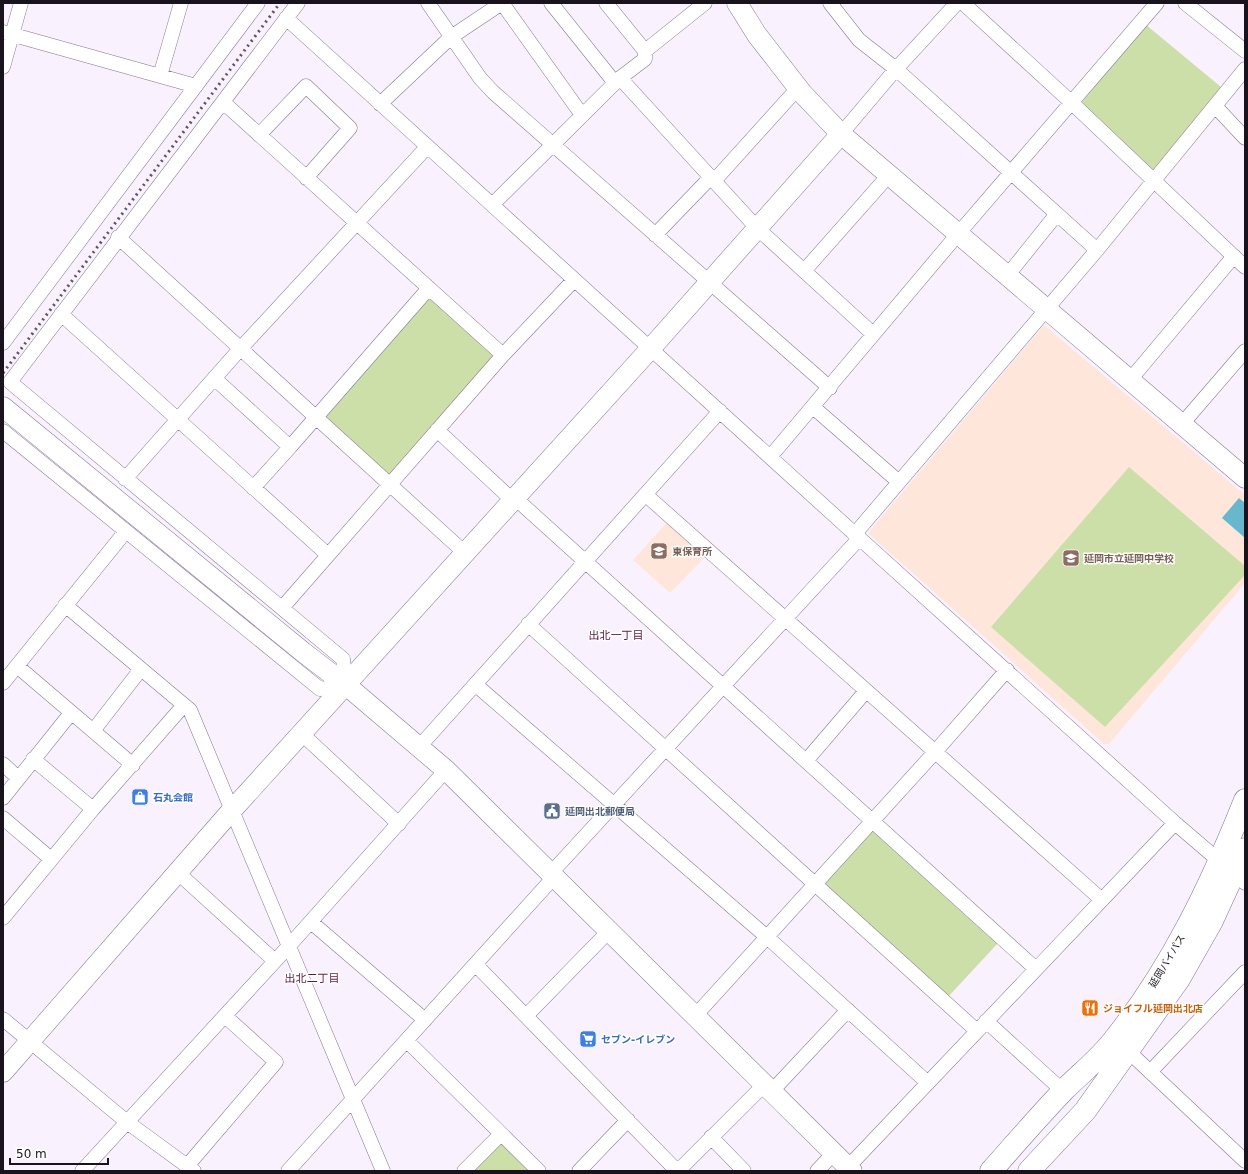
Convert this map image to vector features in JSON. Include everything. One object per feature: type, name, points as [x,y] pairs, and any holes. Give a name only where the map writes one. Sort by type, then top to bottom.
[{"type":"highway","name":"延岡バイパス","points":[[991,1171],[1063,1092],[1113,1042],[1146,996],[1193,918],[1233,872],[1245,800]]},
{"type":"highway","name":"延岡バイパス","points":[[1029,1171],[1085,1111],[1179,980],[1212,920],[1245,849]]},
{"type":"street","points":[[3,67],[8,34],[21,3]]},
{"type":"street","points":[[160,76],[182,3]]},
{"type":"street","points":[[3,344],[258,3]]},
{"type":"street","points":[[298,3],[118,237],[10,382],[343,659],[346,685]]},
{"type":"street","points":[[428,3],[480,78],[552,145],[830,388]]},
{"type":"street","points":[[380,104],[451,37],[502,3],[582,115]]},
{"type":"street","points":[[551,3],[618,80],[757,228],[873,334]]},
{"type":"street","points":[[493,204],[618,80],[645,59],[645,51],[606,3]]},
{"type":"street","points":[[645,51],[705,3]]},
{"type":"street","points":[[737,3],[757,35],[798,88],[841,134],[1245,478]]},
{"type":"street","points":[[830,3],[859,40],[896,69],[1056,215],[1097,250]]},
{"type":"street","points":[[3,1072],[232,810],[651,348],[841,134],[896,69],[957,3]]},
{"type":"street","points":[[962,3],[1072,103],[1245,267]]},
{"type":"street","points":[[770,457],[830,388],[873,334],[958,234],[1157,3]]},
{"type":"street","points":[[1185,3],[1245,51]]},
{"type":"street","points":[[286,18],[493,204],[574,280],[651,348],[857,536],[1176,823],[1233,872]]},
{"type":"street","points":[[8,34],[196,86]]},
{"type":"street","points":[[288,1171],[476,965],[614,803],[724,687],[785,618],[855,543],[859,529],[1097,250],[1153,180],[1245,70]]},
{"type":"street","points":[[259,135],[306,86],[350,128],[306,178]]},
{"type":"street","points":[[655,235],[712,179],[798,88]]},
{"type":"street","points":[[223,102],[503,355]]},
{"type":"street","points":[[1215,106],[1245,138]]},
{"type":"street","points":[[125,479],[241,348],[427,146]]},
{"type":"street","points":[[804,271],[889,175]]},
{"type":"street","points":[[1006,276],[1056,215]]},
{"type":"street","points":[[118,237],[465,553]]},
{"type":"street","points":[[1130,380],[1234,256]]},
{"type":"street","points":[[282,608],[503,355],[574,280]]},
{"type":"street","points":[[253,488],[429,288]]},
{"type":"street","points":[[61,314],[328,555]]},
{"type":"street","points":[[1182,424],[1245,351]]},
{"type":"street","points":[[214,378],[290,447]]},
{"type":"street","points":[[814,406],[899,482]]},
{"type":"street","points":[[3,407],[303,652],[346,685],[446,770],[845,1164]]},
{"type":"street","points":[[420,747],[528,624],[646,495],[720,411]]},
{"type":"street","points":[[437,430],[508,496],[515,498],[1036,969]]},
{"type":"street","points":[[3,431],[320,689],[346,685]]},
{"type":"street","points":[[646,495],[1102,900]]},
{"type":"street","points":[[3,682],[126,531]]},
{"type":"street","points":[[65,606],[190,710],[383,1171]]},
{"type":"street","points":[[528,624],[977,1032]]},
{"type":"street","points":[[17,666],[133,765]]},
{"type":"street","points":[[93,731],[141,669]]},
{"type":"street","points":[[695,1016],[935,752],[1007,670]]},
{"type":"street","points":[[476,685],[767,937],[928,1083]]},
{"type":"street","points":[[806,762],[866,691]]},
{"type":"street","points":[[3,918],[93,809],[184,705]]},
{"type":"street","points":[[3,798],[71,712]]},
{"type":"street","points":[[302,734],[399,824]]},
{"type":"street","points":[[33,759],[93,809]]},
{"type":"street","points":[[3,764],[18,778]]},
{"type":"street","points":[[82,1171],[288,947],[446,770]]},
{"type":"street","points":[[3,818],[51,859]]},
{"type":"street","points":[[817,1171],[845,1164],[928,1083],[1176,823]]},
{"type":"street","points":[[177,872],[275,961]]},
{"type":"street","points":[[310,922],[425,1020]]},
{"type":"street","points":[[526,1016],[609,931]]},
{"type":"street","points":[[476,965],[678,1171],[712,1137],[769,1088],[848,1010]]},
{"type":"street","points":[[1150,1072],[1245,972]]},
{"type":"street","points":[[3,1019],[126,1122],[190,1168],[276,1062],[225,1016]]},
{"type":"street","points":[[986,1021],[1063,1092]]},
{"type":"street","points":[[407,1041],[539,1171]]},
{"type":"street","points":[[1128,1051],[1245,1161]]},
{"type":"street","points":[[579,1171],[628,1120]]},
{"type":"street","points":[[464,1171],[501,1134]]},
{"type":"street","points":[[712,1137],[744,1171]]},
{"type":"shaded area","name":"延岡市立延岡中学校","points":[[1044,325],[1245,495],[1245,583],[1109,744],[1104,744],[868,533]]},
{"type":"shaded area","points":[[669,520],[707,555],[670,593],[633,560]]},
{"type":"green space","points":[[1145,24],[1221,87],[1157,169],[1150,169],[1079,106]]},
{"type":"green space","points":[[429,296],[494,356],[389,477],[322,416]]},
{"type":"green space","points":[[1129,467],[1245,566],[1245,575],[1105,727],[991,627]]},
{"type":"green space","points":[[872,826],[999,942],[947,998],[822,881]]},
{"type":"green space","points":[[499,1141],[529,1171],[473,1171]]},
{"type":"water","points":[[1239,498],[1245,503],[1245,538],[1222,518]]},
{"type":"railway","points":[[3,373],[280,3]]},
{"type":"place","name":"東保育所","points":[[659,551]]},
{"type":"place","name":"延岡市立延岡中学校","points":[[1071,558]]},
{"type":"place","name":"石丸会館","points":[[140,797]]},
{"type":"place","name":"延岡出北郵便局","points":[[552,811]]},
{"type":"place","name":"ジョイフル延岡出北店","points":[[1090,1008]]},
{"type":"place","name":"セブン-イレブン","points":[[588,1039]]},
{"type":"district","name":"出北一丁目","points":[[616,635]]},
{"type":"district","name":"出北二丁目","points":[[312,978]]}]
